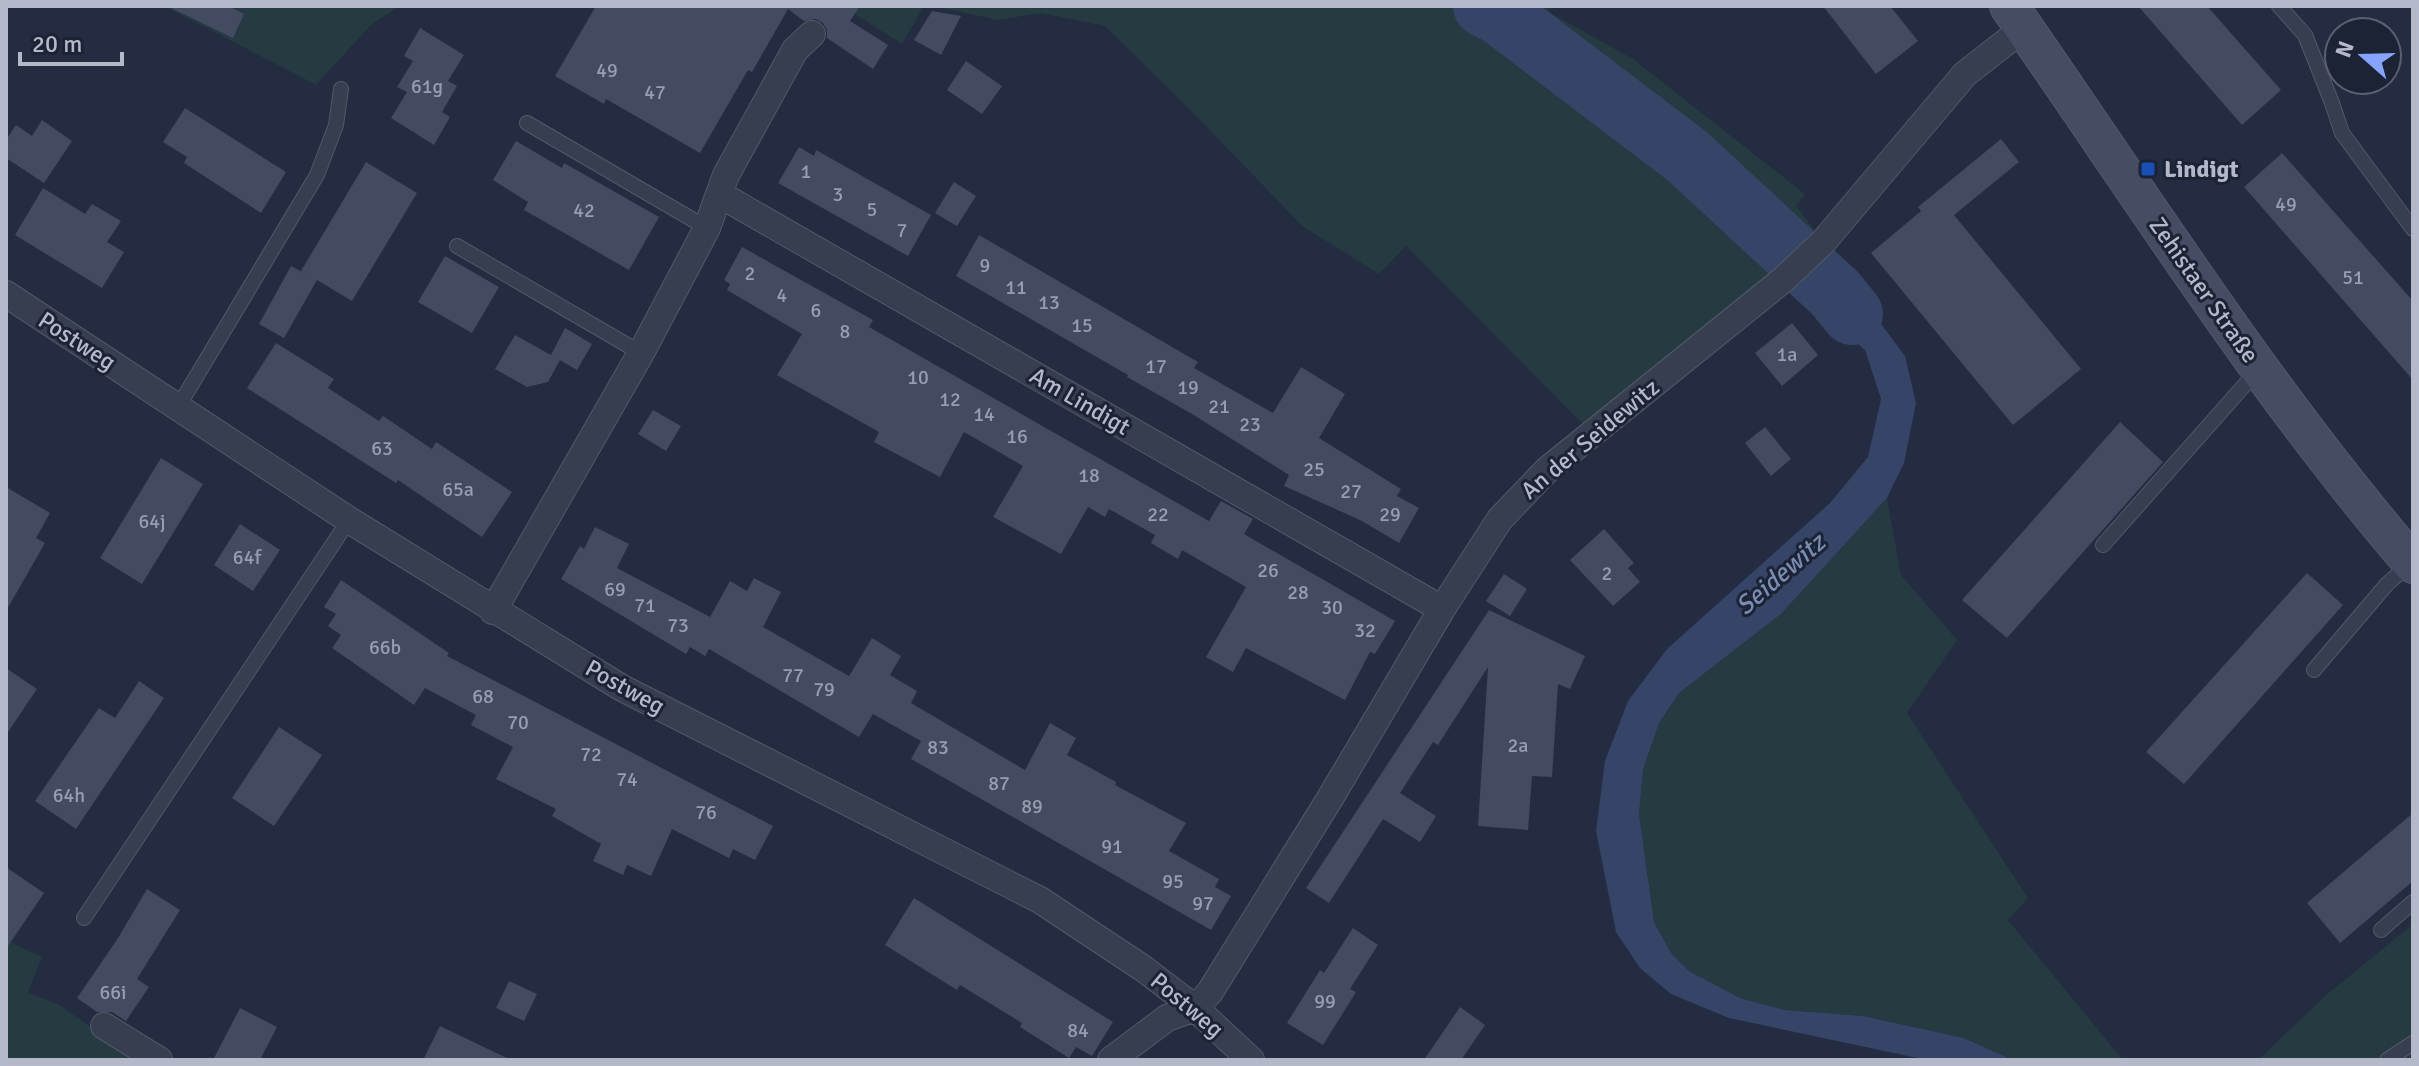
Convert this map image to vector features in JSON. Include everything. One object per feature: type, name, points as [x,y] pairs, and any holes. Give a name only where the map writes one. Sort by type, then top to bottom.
[{"type":"main road","name":"Zehistaer Straße","points":[[2016,17],[2181,260],[2362,505],[2413,563]]},
{"type":"street","name":"An der Seidewitz","points":[[1195,1008],[1218,979],[1442,609],[1500,519],[1547,470],[1784,279],[1824,241],[2016,17]]},
{"type":"street","points":[[493,611],[641,353],[707,228],[726,175],[795,50],[812,34]]},
{"type":"street","name":"Am Lindigt","points":[[719,194],[1442,609]]},
{"type":"street","name":"Postweg","points":[[6,294],[349,520],[622,688],[1040,900],[1144,969],[1195,1008],[1251,1060]]},
{"type":"street","points":[[1111,1060],[1167,1018],[1195,1008]]},
{"type":"street","points":[[104,1026],[159,1060]]},
{"type":"lane","points":[[2279,6],[2305,35],[2342,133],[2413,229]]},
{"type":"lane","points":[[178,407],[317,175],[336,125],[341,89]]},
{"type":"lane","points":[[527,123],[707,228]]},
{"type":"lane","points":[[457,246],[641,353]]},
{"type":"lane","points":[[2103,545],[2260,367]]},
{"type":"lane","points":[[84,918],[349,520]]},
{"type":"lane","points":[[2314,670],[2387,584],[2413,563]]},
{"type":"lane","points":[[2381,930],[2413,902]]},
{"type":"lane","points":[[2387,1060],[2413,1043]]},
{"type":"shaded area","points":[[164,6],[399,6],[370,26],[316,85]]},
{"type":"shaded area","points":[[842,6],[924,6],[902,44]]},
{"type":"shaded area","points":[[931,6],[1484,6],[1500,14],[1687,156],[1794,254],[1587,428],[1406,246],[1379,274],[1302,226],[1105,26],[1041,13],[998,20]]},
{"type":"shaded area","points":[[1506,6],[1545,6],[1551,13],[1633,59],[1805,194],[1796,206],[1816,232],[1808,240],[1599,64]]},
{"type":"shaded area","points":[[1887,498],[1901,575],[1957,640],[1907,713],[2028,898],[2008,920],[2123,1060],[2013,1060],[1964,1038],[1863,1016],[1785,1010],[1740,998],[1689,971],[1671,953],[1654,922],[1639,814],[1643,770],[1659,723],[1679,693],[1781,614]]},
{"type":"shaded area","points":[[2413,924],[2413,1060],[2258,1060],[2325,996]]},
{"type":"shaded area","points":[[6,940],[42,957],[28,992],[59,1005],[140,1060],[6,1060]]},
{"type":"water","points":[[1484,6],[1506,6],[1599,64],[1808,240],[1794,254],[1687,156],[1500,14]]},
{"type":"water","points":[[1826,257],[1849,281],[1905,356],[1916,403],[1904,463],[1887,498],[1781,614],[1679,693],[1659,723],[1643,770],[1639,814],[1654,922],[1671,953],[1689,971],[1740,998],[1785,1010],[1863,1016],[1964,1038],[2013,1060],[1927,1060],[1729,1018],[1671,994],[1640,968],[1616,932],[1596,831],[1605,761],[1628,701],[1667,649],[1830,503],[1868,457],[1881,399],[1865,350],[1793,288]]},
{"type":"building","points":[[167,6],[228,6],[244,14],[233,38]]},
{"type":"building","points":[[596,6],[860,6],[850,21],[888,45],[873,69],[827,38],[823,23],[816,19],[804,21],[788,9],[700,153],[606,99],[604,104],[555,76]]},
{"type":"building","points":[[1823,6],[1890,6],[1918,41],[1876,74]]},
{"type":"building","points":[[2138,6],[2207,6],[2281,90],[2242,125]]},
{"type":"building","points":[[932,11],[961,16],[941,55],[914,40]]},
{"type":"building","points":[[420,28],[464,55],[448,81],[457,86],[442,112],[450,117],[434,145],[391,118],[407,92],[397,87],[413,61],[404,56]]},
{"type":"building","points":[[966,61],[1002,86],[982,114],[947,90]]},
{"type":"building","points":[[185,108],[286,172],[261,213],[184,163],[187,157],[163,142]]},
{"type":"building","points":[[42,120],[72,141],[44,183],[6,158],[6,140],[16,125],[32,136]]},
{"type":"building","points":[[2001,139],[2019,162],[1954,215],[2081,369],[2013,425],[1871,253],[1921,211],[1918,207]]},
{"type":"building","points":[[516,141],[562,168],[564,163],[659,217],[629,270],[524,210],[528,202],[493,180]]},
{"type":"building","points":[[799,147],[814,156],[816,150],[931,215],[908,256],[778,183]]},
{"type":"building","points":[[2282,153],[2413,301],[2413,380],[2244,187]]},
{"type":"building","points":[[366,162],[417,193],[352,301],[317,280],[284,338],[259,324],[291,266],[310,276],[301,271]]},
{"type":"building","points":[[954,182],[976,196],[957,226],[935,213]]},
{"type":"building","points":[[43,188],[85,214],[92,204],[121,221],[107,242],[124,252],[102,288],[15,235]]},
{"type":"building","points":[[979,235],[1198,362],[1194,368],[1273,413],[1301,367],[1345,394],[1319,438],[1401,489],[1397,496],[1419,508],[1399,543],[1360,520],[1284,486],[1289,475],[1128,375],[956,276]]},
{"type":"building","points":[[742,247],[873,320],[869,327],[1209,521],[1221,501],[1253,519],[1244,534],[1395,621],[1375,654],[1370,652],[1345,700],[1246,648],[1233,672],[1206,657],[1246,587],[1182,550],[1178,559],[1151,543],[1155,535],[1109,509],[1105,517],[1088,507],[1061,554],[993,517],[1023,466],[964,432],[940,477],[874,442],[879,432],[777,375],[802,334],[727,290],[730,284],[724,280]]},
{"type":"building","points":[[445,256],[499,287],[472,333],[418,302]]},
{"type":"building","points":[[1792,323],[1818,355],[1782,386],[1755,353]]},
{"type":"building","points":[[565,328],[592,344],[577,370],[551,355]]},
{"type":"building","points":[[515,335],[560,360],[548,382],[527,387],[495,369]]},
{"type":"building","points":[[276,343],[334,379],[328,388],[379,421],[383,416],[432,449],[436,442],[512,492],[482,537],[398,480],[396,483],[247,388]]},
{"type":"building","points":[[653,410],[681,426],[666,451],[638,434]]},
{"type":"building","points":[[2120,422],[2163,462],[2007,638],[1962,600]]},
{"type":"building","points":[[1765,427],[1791,459],[1771,476],[1745,443]]},
{"type":"building","points":[[161,458],[203,484],[142,584],[100,558]]},
{"type":"building","points":[[6,487],[50,513],[36,538],[45,543],[6,611]]},
{"type":"building","points":[[240,524],[280,550],[253,591],[214,565]]},
{"type":"building","points":[[595,527],[629,544],[617,568],[710,617],[730,581],[747,591],[754,578],[781,592],[763,627],[849,676],[872,638],[901,656],[890,675],[917,691],[911,703],[1025,770],[1050,723],[1076,738],[1067,755],[1186,823],[1169,851],[1219,879],[1215,887],[1231,896],[1211,930],[911,759],[921,741],[873,714],[859,737],[709,649],[705,656],[690,647],[686,654],[561,579],[580,546],[584,549]]},
{"type":"building","points":[[1604,529],[1634,563],[1628,568],[1640,582],[1613,606],[1570,560]]},
{"type":"building","points":[[2307,573],[2343,605],[2184,784],[2146,752]]},
{"type":"building","points":[[1504,574],[1527,589],[1510,616],[1486,601]]},
{"type":"building","points":[[341,580],[449,653],[447,656],[773,826],[755,860],[733,849],[729,858],[672,829],[651,876],[627,865],[623,875],[593,861],[601,844],[552,816],[556,809],[496,779],[513,747],[471,725],[476,715],[425,688],[414,705],[332,648],[341,635],[328,626],[336,614],[324,607]]},
{"type":"building","points":[[1489,610],[1585,656],[1570,689],[1558,684],[1552,777],[1532,776],[1528,830],[1478,826],[1488,667],[1438,745],[1433,742],[1400,793],[1436,816],[1420,842],[1383,819],[1329,903],[1306,888]]},
{"type":"building","points":[[6,668],[37,689],[6,735]]},
{"type":"building","points":[[139,681],[164,698],[76,829],[35,801],[99,708],[115,718]]},
{"type":"building","points":[[279,727],[322,755],[274,826],[232,798]]},
{"type":"building","points":[[2413,813],[2413,881],[2340,943],[2307,903]]},
{"type":"building","points":[[6,867],[44,893],[6,949]]},
{"type":"building","points":[[147,889],[180,910],[137,979],[149,987],[126,1021],[112,1012],[97,1012],[77,998]]},
{"type":"building","points":[[914,898],[1113,1022],[1092,1056],[1076,1047],[1069,1058],[1020,1027],[1022,1023],[960,985],[957,990],[885,945]]},
{"type":"building","points":[[1353,928],[1378,945],[1350,989],[1356,992],[1323,1045],[1287,1023],[1320,970],[1324,973]]},
{"type":"building","points":[[509,981],[537,994],[524,1021],[496,1008]]},
{"type":"building","points":[[1460,1007],[1485,1025],[1461,1060],[1424,1060]]},
{"type":"building","points":[[240,1008],[277,1027],[260,1060],[213,1060]]},
{"type":"building","points":[[440,1026],[511,1060],[423,1060]]},
{"type":"waterway","name":"Seidewitz","points":[[1484,6],[1500,14],[1687,156],[1835,293],[1852,314]]},
{"type":"place","name":"Lindigt","points":[[2148,169]]}]
